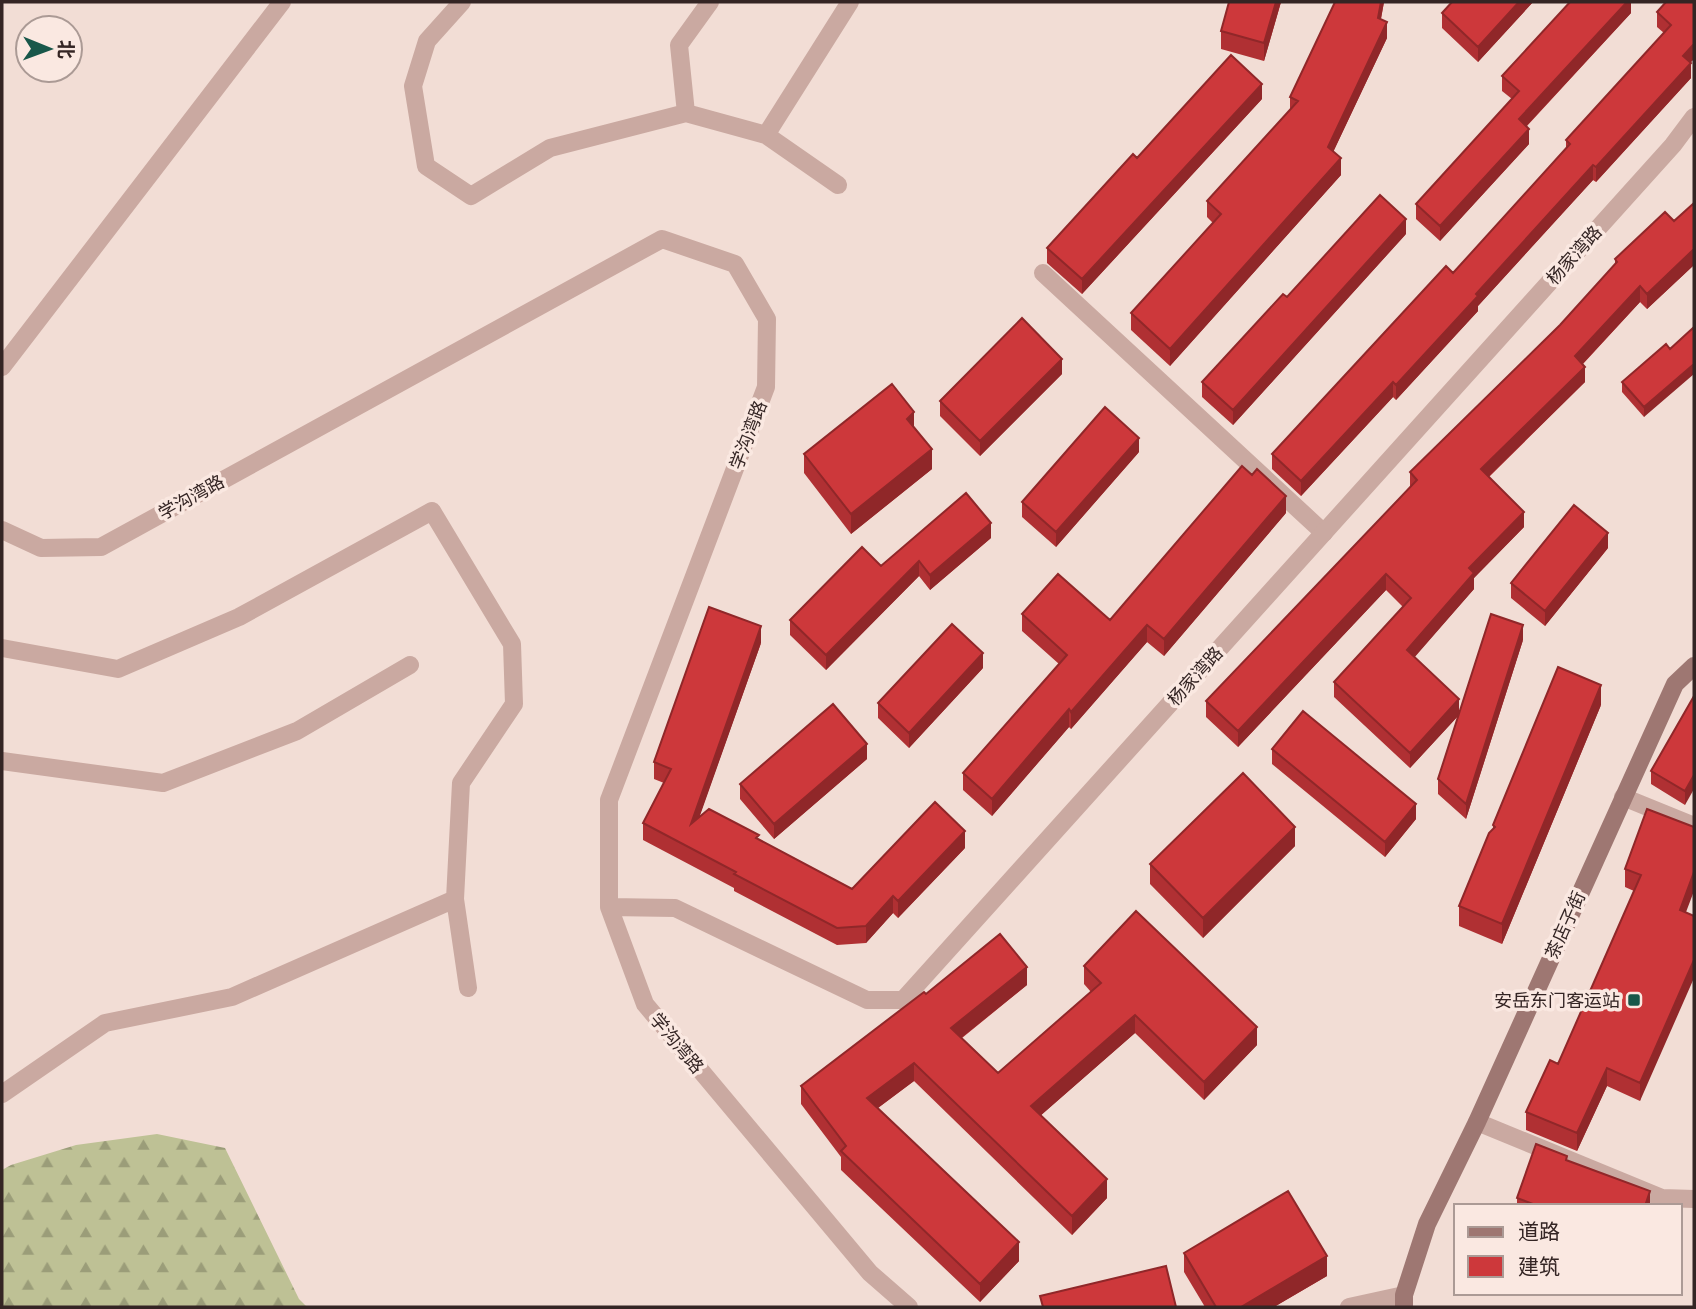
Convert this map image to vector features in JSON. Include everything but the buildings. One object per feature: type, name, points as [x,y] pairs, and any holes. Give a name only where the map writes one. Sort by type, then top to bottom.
[{"type":"main road","name":"茶店子街","points":[[1404,1301],[1427,1224],[1477,1122],[1675,684],[1694,666]]},
{"type":"street","points":[[2,368],[282,2]]},
{"type":"street","points":[[462,2],[427,41],[413,86],[426,166],[471,196],[550,148],[686,113],[766,135],[838,185]]},
{"type":"street","points":[[686,113],[679,45],[710,2]]},
{"type":"street","points":[[766,135],[850,2]]},
{"type":"street","name":"杨家湾路","points":[[609,907],[675,908],[867,999],[903,1000],[1673,145],[1694,117]]},
{"type":"street","name":"学沟湾路","points":[[2,530],[41,548],[100,547],[662,239],[735,264],[767,319],[766,387],[609,800],[609,907],[645,1004],[870,1273],[909,1307]]},
{"type":"street","points":[[1043,273],[1324,533]]},
{"type":"street","points":[[2,648],[118,669],[239,617],[432,511],[512,644],[514,704],[461,783],[455,899],[468,988]]},
{"type":"street","points":[[2,761],[163,783],[297,731],[410,665]]},
{"type":"street","points":[[1623,797],[1694,825]]},
{"type":"street","points":[[2,1094],[105,1023],[232,997],[455,899]]},
{"type":"street","points":[[1477,1122],[1661,1198],[1694,1199]]},
{"type":"street","points":[[1349,1307],[1404,1301]]},
{"type":"green space","points":[[157,1134],[225,1148],[299,1299],[307,1307],[2,1307],[2,1170],[76,1145]]},
{"type":"place","name":"安岳东门客运站","points":[[1634,1000]]}]
